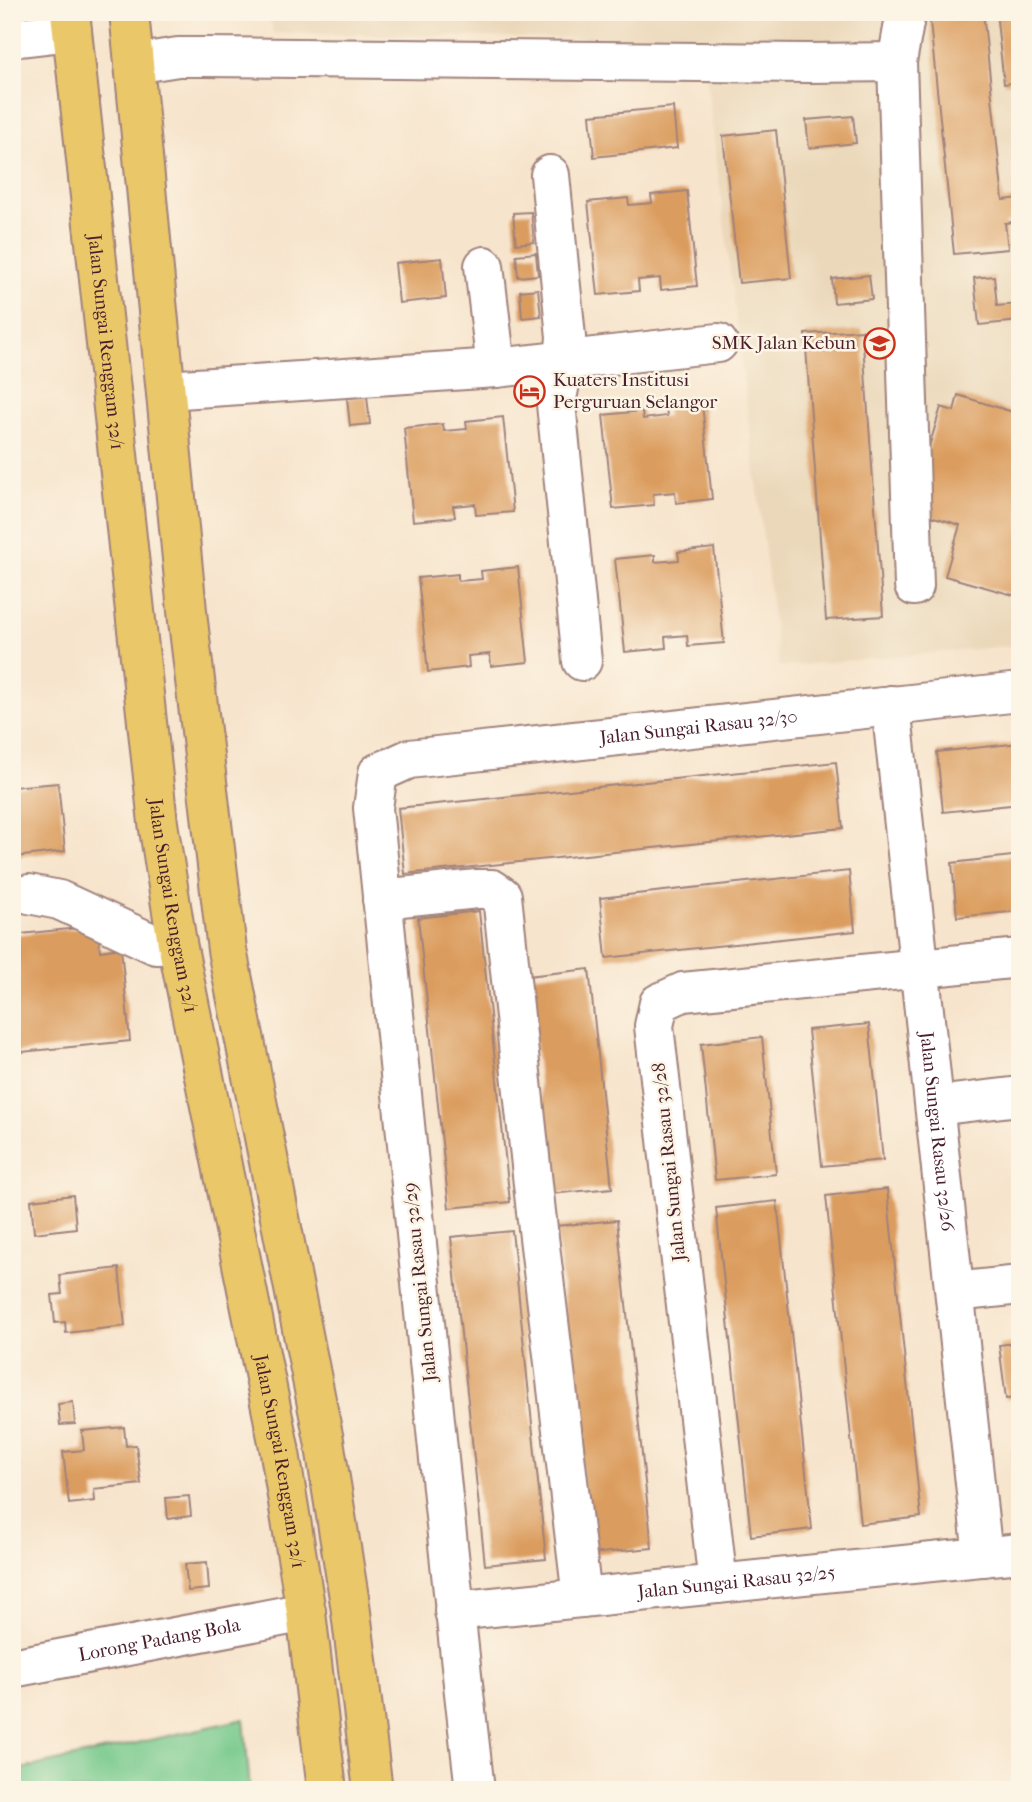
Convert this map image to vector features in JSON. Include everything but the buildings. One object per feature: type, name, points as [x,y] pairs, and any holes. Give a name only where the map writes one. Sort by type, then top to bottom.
[{"type":"main road","points":[[129,12],[188,621],[228,950],[324,1440],[350,1604],[373,1790]]},
{"type":"main road","name":"Jalan Sungai Renggam 32/1","points":[[71,21],[158,823],[177,943],[279,1447],[306,1612],[327,1790]]},
{"type":"main road","points":[[216,1132],[262,1125]]},
{"type":"street","points":[[906,12],[897,62],[914,586]]},
{"type":"street","points":[[12,38],[71,21]]},
{"type":"street","points":[[134,64],[178,57],[897,62]]},
{"type":"street","points":[[550,174],[566,338],[556,404],[582,660]]},
{"type":"street","points":[[484,266],[496,368]]},
{"type":"street","points":[[166,390],[496,368],[718,343]]},
{"type":"street","name":"Jalan Sungai Rasau 32/30","points":[[378,773],[409,759],[1020,692]]},
{"type":"street","name":"Jalan Sungai Rasau 32/26","points":[[891,705],[954,1292],[1001,1555]]},
{"type":"street","name":"Jalan Sungai Rasau 32/29","points":[[378,773],[373,808],[412,1212],[475,1790]]},
{"type":"street","points":[[383,899],[477,889],[492,889],[502,896],[582,1598]]},
{"type":"street","points":[[29,894],[59,900],[156,945],[177,943]]},
{"type":"street","points":[[920,968],[1020,958]]},
{"type":"street","name":"Jalan Sungai Rasau 32/28","points":[[718,1584],[654,1026],[659,1003],[683,992],[920,968]]},
{"type":"street","points":[[935,1106],[1020,1096]]},
{"type":"street","points":[[954,1292],[1020,1285]]},
{"type":"street","name":"Jalan Sungai Rasau 32/25","points":[[454,1611],[1001,1555]]},
{"type":"street","name":"Lorong Padang Bola","points":[[12,1668],[306,1612]]},
{"type":"shaded area","name":"SMK Jalan Kebun","points":[[270,12],[1020,12],[1020,645],[779,667],[702,41],[273,33]]},
{"type":"green space","points":[[244,1719],[250,1790],[12,1790],[12,1771]]},
{"type":"place","name":"SMK Jalan Kebun","points":[[879,343]]},
{"type":"place","name":"Kuaters Institusi Perguruan Selangor","points":[[530,391]]}]
